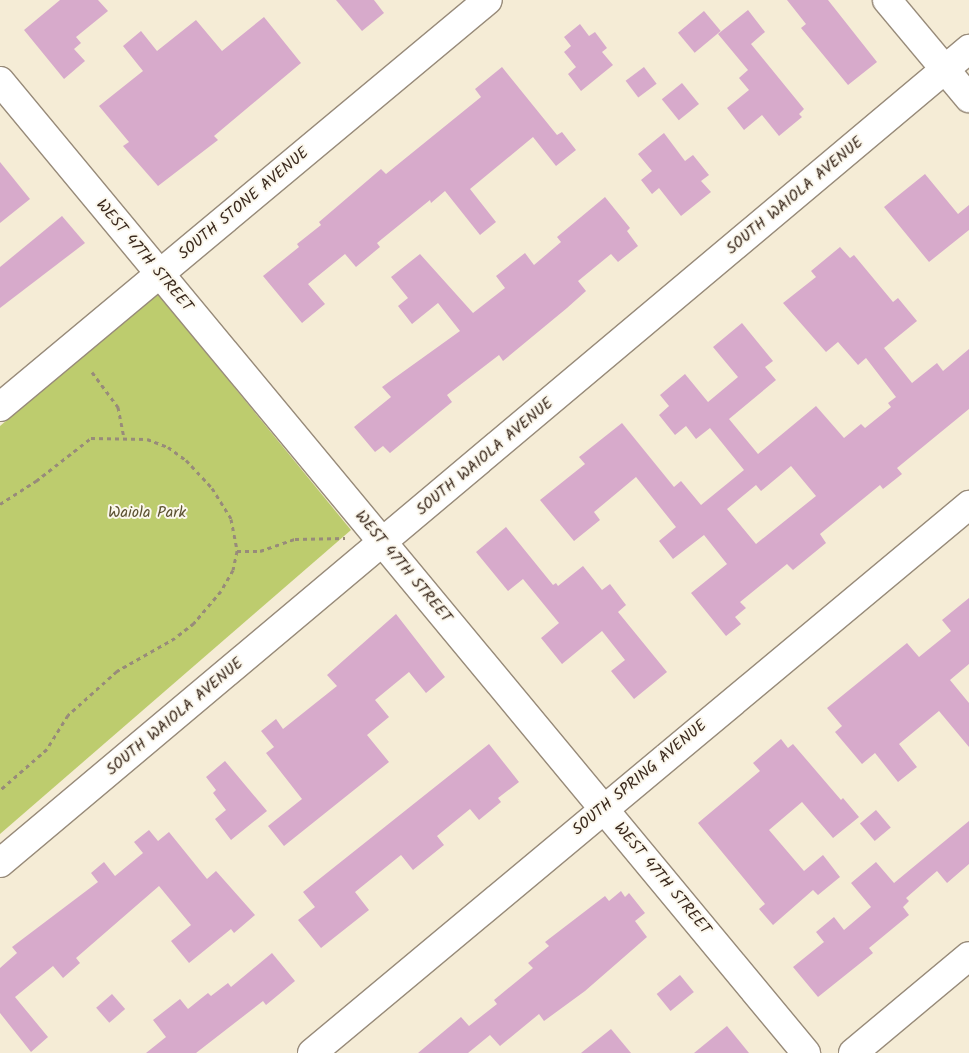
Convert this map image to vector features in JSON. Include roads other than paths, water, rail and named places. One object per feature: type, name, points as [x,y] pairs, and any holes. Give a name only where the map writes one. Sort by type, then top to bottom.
[{"type":"street","name":"SOUTH STONE AVENUE","points":[[0,407],[488,0]]},
{"type":"street","points":[[888,0],[969,98]]},
{"type":"street","name":"SOUTH WAIOLA AVENUE","points":[[0,863],[969,50]]},
{"type":"street","name":"WEST 47TH STREET","points":[[0,82],[806,1053]]},
{"type":"street","name":"SOUTH SPRING AVENUE","points":[[312,1053],[603,808],[969,505]]},
{"type":"street","points":[[853,1053],[969,956]]},
{"type":"park label","name":"Waiola Park","points":[[147,513]]}]
